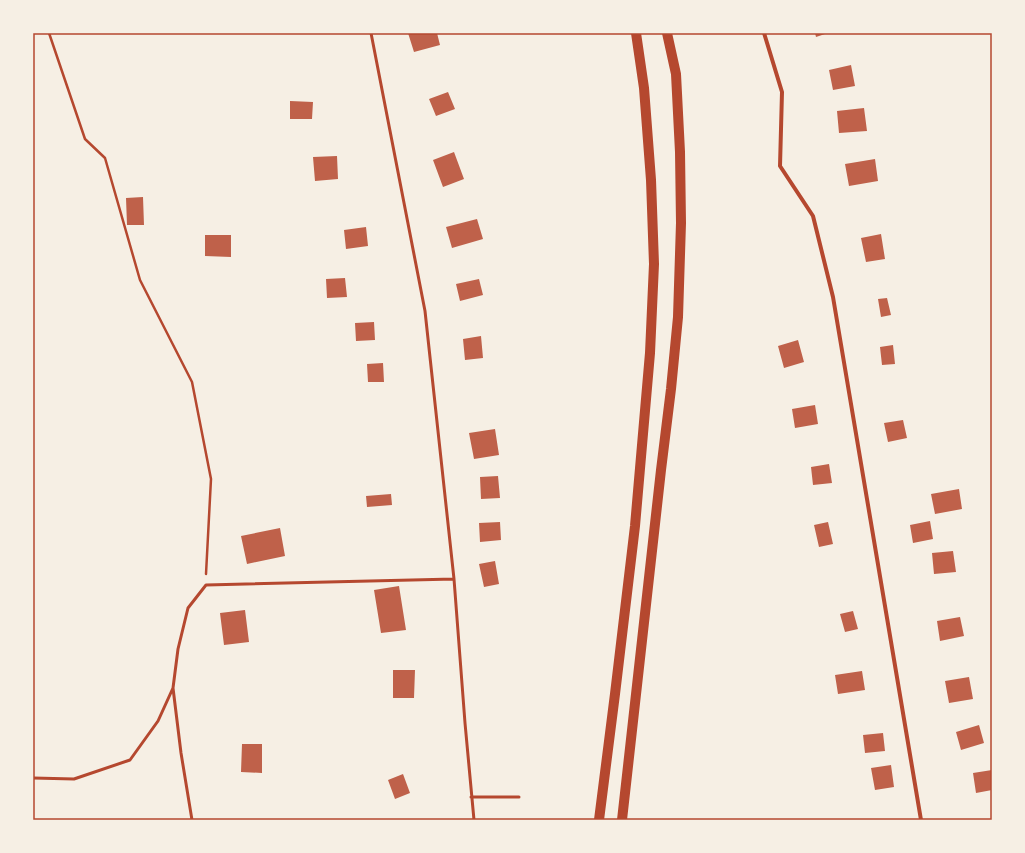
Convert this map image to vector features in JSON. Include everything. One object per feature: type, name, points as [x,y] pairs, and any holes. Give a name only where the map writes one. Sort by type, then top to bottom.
[{"type":"main road","points":[[599,820],[635,526],[650,353],[654,264],[651,180],[644,88],[636,33]]},
{"type":"main road","points":[[622,820],[678,317],[681,223],[680,152],[676,74],[667,33]]},
{"type":"street","points":[[764,33],[782,92],[780,166],[813,216],[833,297],[921,820]]},
{"type":"lane","points":[[371,33],[425,311],[454,579],[474,820]]},
{"type":"lane","points":[[192,820],[173,688],[178,650],[188,608],[206,585],[454,579]]},
{"type":"lane","points":[[33,778],[74,779],[130,760],[158,721],[173,688]]},
{"type":"lane","points":[[471,797],[519,797]]},
{"type":"path","points":[[49,33],[85,139],[105,158],[140,280],[192,382],[211,479],[206,585]]},
{"type":"building","points":[[408,33],[437,33],[440,45],[414,52]]},
{"type":"building","points":[[815,33],[828,33],[816,37]]},
{"type":"building","points":[[851,65],[855,86],[833,90],[829,70]]},
{"type":"building","points":[[448,92],[455,109],[436,116],[429,99]]},
{"type":"building","points":[[290,101],[313,102],[312,119],[290,119]]},
{"type":"building","points":[[864,108],[867,131],[839,133],[837,111]]},
{"type":"building","points":[[454,152],[464,179],[443,187],[433,160]]},
{"type":"building","points":[[337,156],[338,179],[315,181],[313,157]]},
{"type":"building","points":[[875,159],[878,181],[849,186],[845,164]]},
{"type":"building","points":[[143,197],[144,225],[127,225],[126,198]]},
{"type":"building","points":[[477,219],[483,239],[452,248],[446,227]]},
{"type":"building","points":[[366,227],[368,246],[346,249],[344,230]]},
{"type":"building","points":[[881,234],[885,259],[866,262],[861,238]]},
{"type":"building","points":[[205,235],[231,235],[231,257],[205,256]]},
{"type":"building","points":[[345,278],[347,297],[327,298],[326,279]]},
{"type":"building","points":[[479,279],[483,295],[460,301],[456,284]]},
{"type":"building","points":[[887,298],[891,315],[881,317],[878,299]]},
{"type":"building","points":[[374,322],[375,340],[356,341],[355,323]]},
{"type":"building","points":[[481,336],[483,358],[465,360],[463,339]]},
{"type":"building","points":[[798,340],[804,362],[784,368],[778,346]]},
{"type":"building","points":[[893,345],[895,364],[882,365],[880,347]]},
{"type":"building","points":[[383,363],[384,382],[368,382],[367,364]]},
{"type":"building","points":[[815,405],[818,424],[795,428],[792,409]]},
{"type":"building","points":[[903,420],[907,438],[888,442],[884,423]]},
{"type":"building","points":[[495,429],[499,455],[474,459],[469,433]]},
{"type":"building","points":[[829,464],[832,483],[813,485],[811,467]]},
{"type":"building","points":[[498,476],[500,498],[481,499],[480,477]]},
{"type":"building","points":[[959,489],[962,509],[935,514],[931,494]]},
{"type":"building","points":[[391,494],[392,505],[367,507],[366,496]]},
{"type":"building","points":[[930,521],[933,539],[913,543],[910,525]]},
{"type":"building","points":[[500,522],[501,540],[480,542],[479,523]]},
{"type":"building","points":[[828,522],[833,544],[819,547],[814,525]]},
{"type":"building","points":[[280,528],[285,556],[247,564],[241,536]]},
{"type":"building","points":[[953,551],[956,572],[934,574],[932,553]]},
{"type":"building","points":[[495,561],[499,584],[484,587],[479,564]]},
{"type":"building","points":[[399,586],[406,630],[381,633],[374,590]]},
{"type":"building","points":[[245,610],[249,642],[224,645],[220,613]]},
{"type":"building","points":[[853,611],[858,629],[845,632],[840,614]]},
{"type":"building","points":[[960,617],[964,636],[940,641],[937,621]]},
{"type":"building","points":[[393,670],[415,670],[414,698],[393,698]]},
{"type":"building","points":[[862,671],[865,690],[838,694],[835,675]]},
{"type":"building","points":[[969,677],[973,699],[949,703],[945,681]]},
{"type":"building","points":[[979,725],[984,743],[961,750],[956,732]]},
{"type":"building","points":[[883,733],[885,751],[865,753],[863,735]]},
{"type":"building","points":[[242,744],[262,744],[262,773],[241,772]]},
{"type":"building","points":[[891,765],[894,787],[875,790],[871,768]]},
{"type":"building","points":[[992,770],[992,790],[976,793],[973,773]]},
{"type":"building","points":[[403,774],[410,793],[395,799],[388,780]]}]
